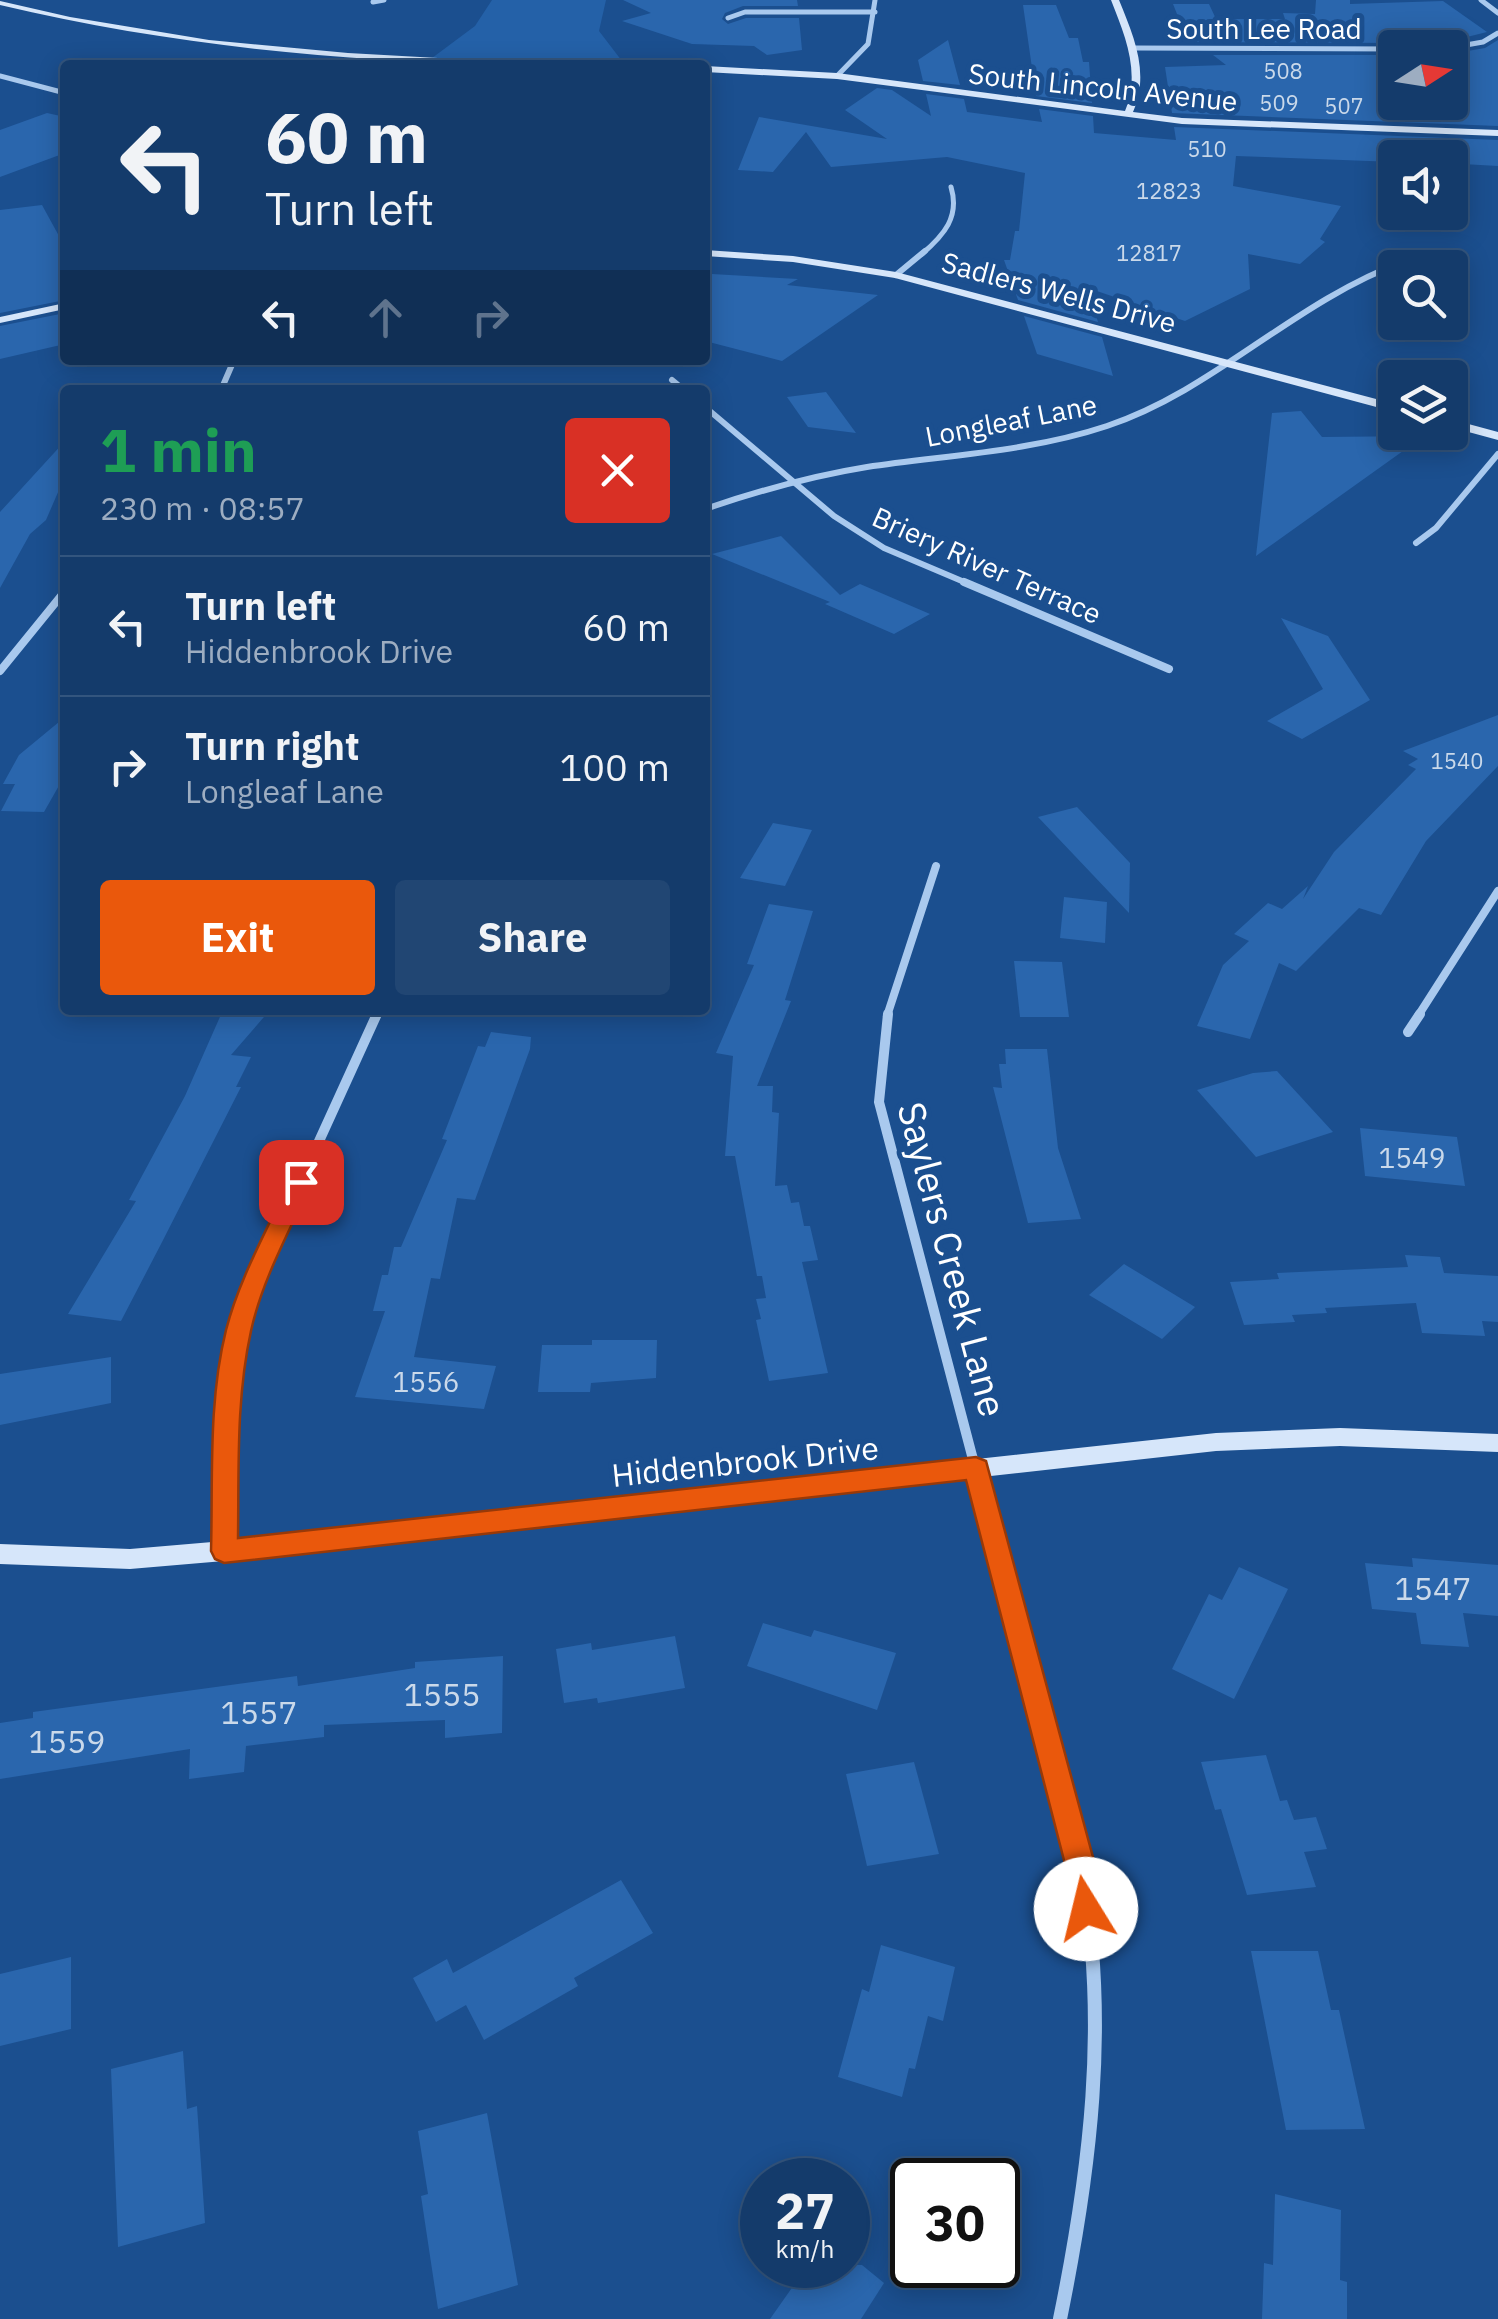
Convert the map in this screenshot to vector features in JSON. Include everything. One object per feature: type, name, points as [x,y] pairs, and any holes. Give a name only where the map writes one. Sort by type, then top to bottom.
[{"type":"street","points":[[373,2],[384,0]]},
{"type":"street","points":[[837,76],[862,57],[871,43],[875,0]]},
{"type":"street","points":[[1115,0],[1134,48],[1138,95],[1127,116]]},
{"type":"street","points":[[1481,0],[1498,13]]},
{"type":"street","points":[[0,2],[201,44],[399,60]]},
{"type":"street","points":[[728,18],[745,12],[875,12]]},
{"type":"street","points":[[1468,44],[1486,41],[1498,33]]},
{"type":"street","name":"South Lee Road","points":[[1134,48],[1378,48]]},
{"type":"street","name":"South Lincoln Avenue","points":[[710,70],[837,76],[1127,116],[1258,126],[1498,133]]},
{"type":"street","points":[[0,76],[60,92]]},
{"type":"street","points":[[896,275],[952,223],[956,208],[951,187]]},
{"type":"street","name":"Sadlers Wells Drive","points":[[710,253],[793,259],[896,275],[1378,403]]},
{"type":"street","name":"Longleaf Lane","points":[[710,507],[794,481],[1025,445],[1107,426],[1172,400],[1331,288],[1378,271]]},
{"type":"street","points":[[0,320],[60,307]]},
{"type":"street","points":[[672,380],[678,385]]},
{"type":"street","name":"Briery River Terrace","points":[[710,412],[834,516],[884,548],[1169,670]]},
{"type":"street","points":[[1468,428],[1498,436]]},
{"type":"street","points":[[1416,543],[1436,528],[1498,454]]},
{"type":"street","points":[[0,671],[60,597]]},
{"type":"street","name":"Saylers Creek Lane","points":[[936,866],[883,1023],[877,1058],[879,1102],[1082,1872],[1095,1984],[1094,2094],[1077,2241],[1060,2319]]},
{"type":"street","points":[[1408,1032],[1498,891]]},
{"type":"street","points":[[224,1551],[228,1394],[239,1330],[253,1286],[378,1015]]},
{"type":"street","name":"Hiddenbrook Drive","points":[[0,1554],[130,1559],[224,1551],[1216,1442],[1340,1437],[1498,1443]]},
{"type":"shaded area","points":[[492,0],[606,0],[599,31],[621,60],[429,60],[475,26]]},
{"type":"building","points":[[623,0],[797,0],[798,6],[743,6],[725,13],[722,19],[728,24],[746,18],[799,18],[802,50],[767,55],[754,46],[692,44],[622,21],[651,13]]},
{"type":"building","points":[[1316,0],[1350,0],[1350,4],[1443,1],[1487,32],[1468,37],[1468,30],[1378,30],[1378,43],[1198,42],[1170,19],[1179,19],[1173,4],[1209,4],[1216,19],[1285,19],[1283,13],[1315,14]]},
{"type":"building","points":[[1023,5],[1056,5],[1069,38],[1078,38],[1083,62],[1089,62],[1092,103],[1036,96]]},
{"type":"building","points":[[948,40],[960,85],[923,81],[918,60]]},
{"type":"building","points":[[1498,40],[1498,126],[1172,113],[1165,67],[1226,65],[1213,55],[1378,55],[1378,120],[1468,120],[1468,51],[1485,48]]},
{"type":"building","points":[[877,88],[892,90],[931,116],[926,94],[964,99],[967,112],[1042,122],[1039,109],[1093,116],[1094,133],[1176,140],[1174,127],[1498,140],[1498,166],[1468,164],[1468,140],[1378,140],[1378,161],[1236,156],[1233,186],[1341,206],[1320,239],[1325,242],[1300,264],[1248,254],[1250,289],[1185,321],[1088,288],[1098,322],[1018,300],[1004,260],[1010,260],[1015,231],[1019,231],[1025,173],[947,157],[831,167],[806,132],[773,172],[738,170],[759,117],[887,139],[845,110]]},
{"type":"building","points":[[47,113],[60,116],[60,155],[0,177],[0,130]]},
{"type":"building","points":[[42,205],[60,238],[60,301],[0,313],[0,210]]},
{"type":"building","points":[[712,274],[798,279],[787,285],[878,295],[782,361],[710,342]]},
{"type":"building","points":[[60,314],[60,345],[0,359],[0,326]]},
{"type":"building","points":[[1024,316],[1102,337],[1113,376],[1037,354]]},
{"type":"building","points":[[826,392],[856,433],[808,427],[787,397]]},
{"type":"building","points":[[1301,411],[1322,437],[1378,436],[1378,450],[1404,450],[1256,556],[1272,413]]},
{"type":"building","points":[[60,446],[60,488],[46,520],[30,534],[0,588],[0,512]]},
{"type":"building","points":[[781,536],[840,595],[860,584],[930,614],[894,634],[825,604],[830,602],[712,554]]},
{"type":"building","points":[[1281,618],[1328,636],[1370,700],[1302,739],[1267,721],[1323,689]]},
{"type":"building","points":[[1498,715],[1498,766],[1426,841],[1381,915],[1359,908],[1296,971],[1279,963],[1250,1039],[1197,1026],[1223,965],[1249,941],[1234,934],[1268,903],[1282,909],[1308,886],[1303,899],[1334,852],[1416,769],[1408,765],[1418,759],[1403,751]]},
{"type":"building","points":[[60,721],[60,784],[44,812],[1,811],[15,784],[3,784],[19,755]]},
{"type":"building","points":[[1077,807],[1130,863],[1129,913],[1038,817]]},
{"type":"building","points":[[773,823],[812,830],[785,886],[740,878]]},
{"type":"building","points":[[1064,897],[1107,902],[1105,943],[1060,938]]},
{"type":"building","points":[[769,904],[813,911],[785,1000],[791,1001],[757,1086],[773,1086],[772,1112],[779,1113],[775,1186],[787,1185],[791,1203],[799,1202],[804,1226],[810,1226],[818,1260],[802,1262],[828,1373],[769,1381],[756,1320],[761,1319],[756,1299],[766,1298],[762,1276],[757,1276],[735,1156],[725,1156],[733,1056],[716,1053],[754,965],[747,964]]},
{"type":"building","points":[[1014,961],[1062,962],[1069,1017],[1020,1017]]},
{"type":"building","points":[[221,1015],[266,1015],[231,1055],[251,1057],[236,1087],[241,1087],[121,1321],[68,1314],[136,1201],[129,1200],[185,1096]]},
{"type":"building","points":[[491,1032],[531,1037],[530,1049],[475,1200],[457,1198],[440,1279],[431,1278],[414,1357],[496,1366],[484,1409],[355,1397],[385,1311],[373,1311],[382,1275],[388,1275],[394,1247],[401,1247],[447,1140],[442,1139],[478,1046],[485,1047]]},
{"type":"building","points":[[1005,1049],[1047,1049],[1058,1148],[1081,1219],[1028,1223],[993,1087],[1002,1088],[999,1064],[1006,1064]]},
{"type":"building","points":[[1277,1071],[1333,1132],[1256,1157],[1197,1090],[1253,1073]]},
{"type":"building","points":[[1360,1128],[1457,1137],[1465,1186],[1365,1176]]},
{"type":"building","points":[[1405,1255],[1440,1257],[1444,1273],[1498,1276],[1498,1322],[1482,1321],[1485,1336],[1422,1333],[1416,1303],[1325,1308],[1327,1313],[1292,1315],[1295,1322],[1244,1325],[1230,1282],[1279,1279],[1277,1273],[1408,1267]]},
{"type":"building","points":[[1124,1264],[1195,1307],[1162,1339],[1089,1295]]},
{"type":"building","points":[[592,1340],[657,1340],[656,1378],[591,1383],[590,1392],[538,1392],[542,1345],[592,1345]]},
{"type":"building","points":[[111,1357],[111,1403],[0,1425],[0,1374]]},
{"type":"building","points":[[1412,1558],[1498,1565],[1498,1616],[1463,1613],[1469,1647],[1421,1644],[1416,1613],[1372,1609],[1365,1563],[1413,1567]]},
{"type":"building","points":[[1239,1567],[1288,1589],[1234,1699],[1172,1669],[1209,1594],[1222,1600]]},
{"type":"building","points":[[763,1623],[811,1637],[814,1630],[896,1653],[877,1710],[747,1666]]},
{"type":"building","points":[[675,1636],[685,1688],[598,1703],[597,1698],[564,1703],[556,1649],[591,1643],[592,1650]]},
{"type":"building","points":[[503,1656],[502,1733],[445,1738],[445,1720],[324,1725],[324,1737],[246,1746],[244,1772],[189,1779],[190,1749],[0,1779],[0,1723],[33,1718],[33,1712],[297,1676],[298,1686],[415,1668],[415,1662]]},
{"type":"building","points":[[1266,1755],[1280,1801],[1287,1800],[1294,1820],[1316,1817],[1327,1849],[1304,1852],[1316,1887],[1247,1895],[1221,1809],[1215,1810],[1201,1762]]},
{"type":"building","points":[[914,1762],[939,1854],[867,1866],[846,1774]]},
{"type":"building","points":[[621,1880],[653,1933],[574,1978],[578,1986],[484,2040],[466,2005],[436,2022],[413,1978],[447,1959],[453,1973]]},
{"type":"building","points":[[881,1945],[955,1967],[943,2021],[928,2016],[915,2069],[909,2068],[902,2097],[838,2077],[862,1989],[869,1992]]},
{"type":"building","points":[[1251,1951],[1318,1951],[1331,2010],[1339,2010],[1365,2129],[1286,2130]]},
{"type":"building","points":[[71,1957],[71,2029],[0,2046],[0,1974]]},
{"type":"building","points":[[183,2051],[187,2109],[197,2106],[205,2223],[118,2247],[111,2069]]},
{"type":"building","points":[[487,2113],[518,2285],[438,2309],[421,2196],[428,2194],[418,2131]]},
{"type":"building","points":[[1275,2194],[1341,2210],[1340,2280],[1347,2282],[1347,2319],[1262,2319],[1264,2263],[1273,2265]]},
{"type":"building","points":[[870,2272],[884,2283],[861,2319],[770,2319],[792,2288],[870,2288]]},
{"type":"route","points":[[301,1182],[253,1286],[239,1330],[228,1394],[224,1551],[976,1468],[1082,1872],[1086,1909]]}]
